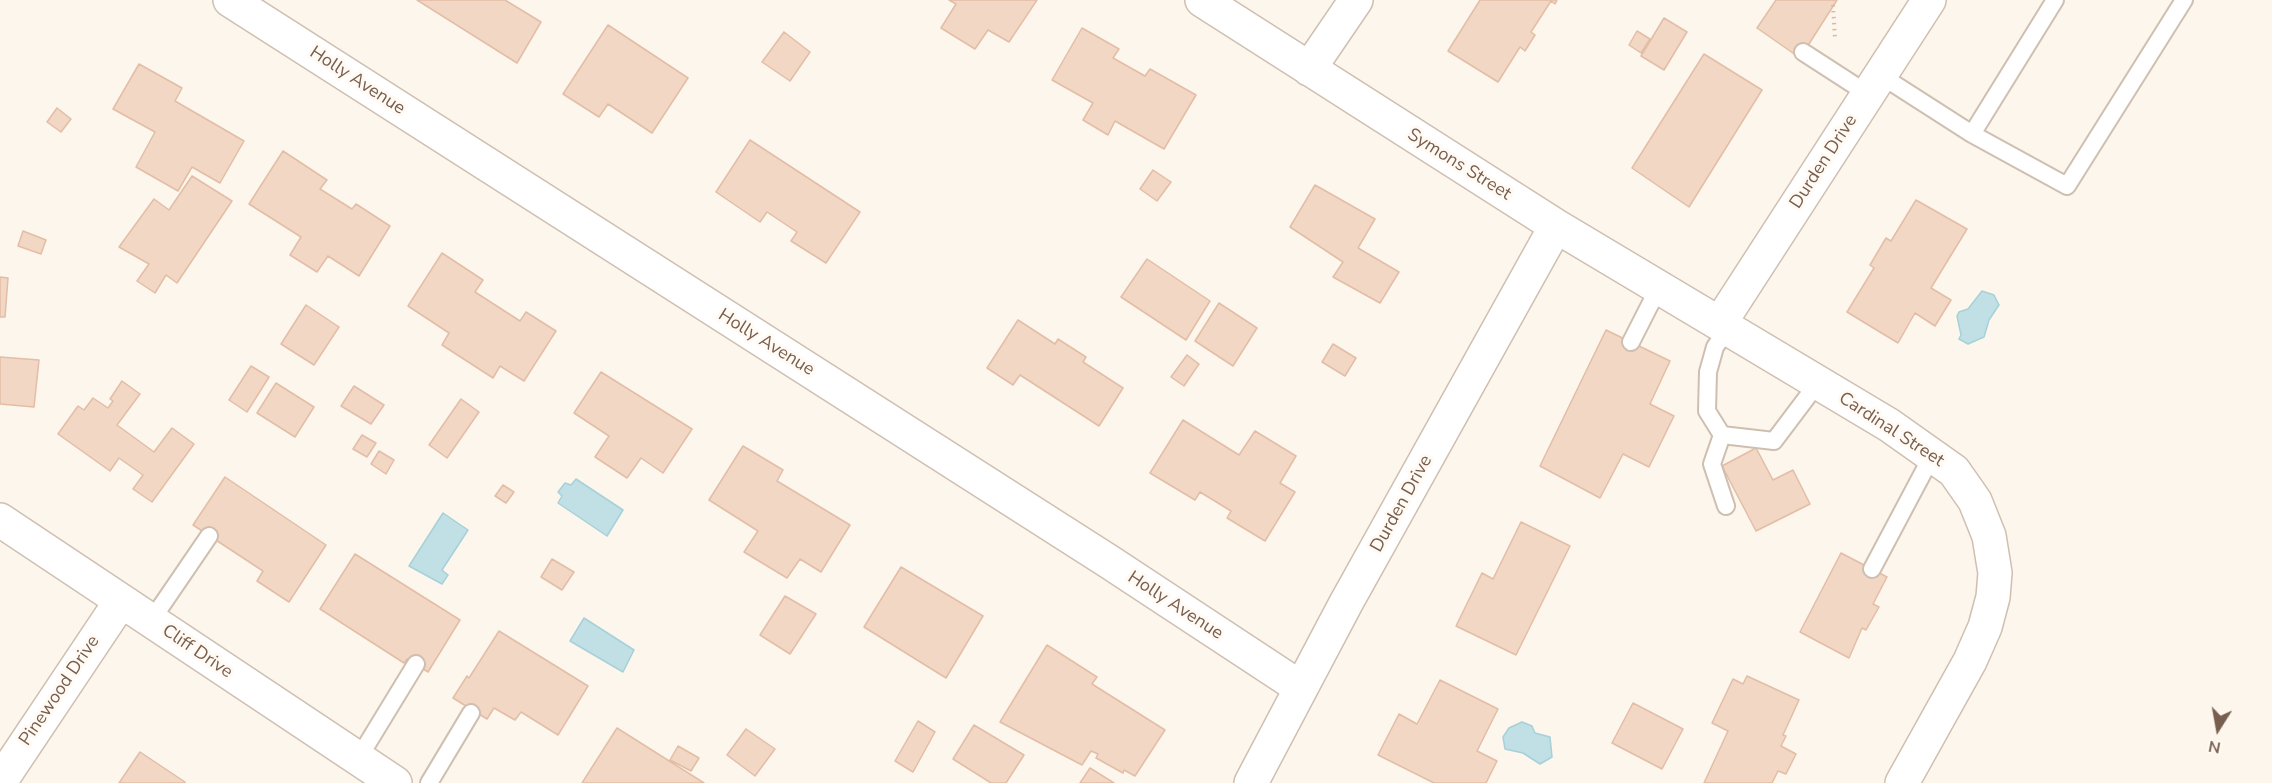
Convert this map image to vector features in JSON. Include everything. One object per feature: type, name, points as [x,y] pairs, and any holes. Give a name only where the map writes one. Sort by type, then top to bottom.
[{"type":"street","name":"Holly Avenue","points":[[230,0],[1078,542],[1301,688]]},
{"type":"street","name":"Symons Street","points":[[1202,0],[1556,226],[1724,326]]},
{"type":"street","points":[[1309,69],[1356,0]]},
{"type":"street","name":"Durden Drive","points":[[1724,326],[1929,0]]},
{"type":"street","name":"Durden Drive","points":[[1251,783],[1556,226]]},
{"type":"street","name":"Cardinal Street","points":[[1724,326],[1933,454],[1962,481],[1981,513],[1992,548],[1994,585],[1990,609],[1978,644],[1902,783]]},
{"type":"street","name":"Cliff Drive","points":[[0,520],[395,783]]},
{"type":"street","name":"Pinewood Drive","points":[[0,782],[121,601]]},
{"type":"lane","points":[[1972,134],[2055,0]]},
{"type":"lane","points":[[1803,52],[1972,134],[2067,186],[2184,0]]},
{"type":"lane","points":[[1631,342],[1659,287]]},
{"type":"lane","points":[[1722,435],[1707,411],[1708,372],[1724,326]]},
{"type":"lane","points":[[1722,435],[1774,441],[1817,384]]},
{"type":"lane","points":[[1722,435],[1712,464],[1726,506]]},
{"type":"lane","points":[[1872,569],[1933,454]]},
{"type":"lane","points":[[151,621],[209,536]]},
{"type":"lane","points":[[358,759],[416,664]]},
{"type":"lane","points":[[429,783],[471,713]]},
{"type":"water","points":[[1982,291],[1994,295],[1999,305],[1989,320],[1984,337],[1968,344],[1959,339],[1961,335],[1957,316],[1959,312],[1968,309]]},
{"type":"water","points":[[576,479],[623,510],[607,536],[558,503],[562,496],[558,492],[565,483],[571,485]]},
{"type":"water","points":[[443,513],[468,530],[442,570],[448,575],[442,584],[409,566]]},
{"type":"water","points":[[584,618],[634,650],[623,672],[570,641]]},
{"type":"water","points":[[1522,722],[1532,726],[1535,733],[1550,737],[1552,757],[1540,764],[1523,753],[1505,749],[1503,737],[1509,728]]},
{"type":"building","points":[[417,0],[505,0],[541,22],[517,63]]},
{"type":"building","points":[[949,0],[1037,0],[1009,42],[988,30],[975,49],[941,28],[956,4]]},
{"type":"building","points":[[1480,0],[1557,0],[1555,4],[1551,1],[1531,32],[1535,35],[1525,51],[1520,47],[1498,82],[1448,51]]},
{"type":"building","points":[[1776,0],[1837,0],[1800,58],[1757,28]]},
{"type":"building","points":[[1664,18],[1687,32],[1664,70],[1641,56]]},
{"type":"building","points":[[608,25],[688,78],[652,133],[608,104],[599,117],[563,94]]},
{"type":"building","points":[[1082,28],[1119,49],[1113,58],[1145,76],[1150,69],[1196,95],[1164,149],[1115,121],[1108,135],[1083,120],[1093,103],[1052,80]]},
{"type":"building","points":[[1637,31],[1650,39],[1641,53],[1629,45]]},
{"type":"building","points":[[784,32],[810,52],[790,81],[762,62]]},
{"type":"building","points":[[1704,54],[1762,90],[1689,207],[1632,168]]},
{"type":"building","points":[[139,64],[182,88],[175,101],[244,141],[220,183],[192,167],[178,191],[136,167],[155,132],[113,109]]},
{"type":"building","points":[[57,108],[71,119],[61,132],[47,122]]},
{"type":"building","points":[[750,140],[860,212],[826,263],[791,241],[797,232],[767,212],[760,222],[716,192]]},
{"type":"building","points":[[283,151],[327,180],[320,189],[352,209],[356,204],[390,226],[359,276],[328,256],[317,272],[290,255],[301,237],[249,204]]},
{"type":"building","points":[[1153,170],[1171,182],[1157,201],[1140,189]]},
{"type":"building","points":[[192,176],[232,201],[177,283],[166,275],[155,293],[137,281],[149,264],[119,247],[154,199],[169,210]]},
{"type":"building","points":[[1315,185],[1375,219],[1358,248],[1399,272],[1380,303],[1333,277],[1343,262],[1290,227]]},
{"type":"building","points":[[1916,200],[1967,229],[1931,288],[1951,300],[1935,326],[1915,313],[1898,343],[1847,312],[1874,268],[1870,265],[1886,238],[1891,241]]},
{"type":"building","points":[[23,231],[46,240],[41,254],[18,246]]},
{"type":"building","points":[[442,253],[483,280],[475,292],[520,321],[526,312],[556,331],[524,381],[500,366],[493,378],[442,345],[449,333],[408,306]]},
{"type":"building","points":[[1147,259],[1210,301],[1186,340],[1121,297]]},
{"type":"building","points":[[0,277],[8,278],[5,317],[0,317]]},
{"type":"building","points":[[1219,303],[1257,328],[1233,366],[1195,341]]},
{"type":"building","points":[[306,305],[339,327],[314,365],[281,344]]},
{"type":"building","points":[[1018,320],[1055,344],[1058,339],[1086,357],[1083,362],[1123,388],[1099,426],[1020,375],[1013,385],[987,368]]},
{"type":"building","points":[[1606,330],[1670,361],[1650,404],[1674,416],[1649,467],[1623,454],[1600,498],[1540,466]]},
{"type":"building","points":[[1333,344],[1356,358],[1345,376],[1322,362]]},
{"type":"building","points":[[1187,355],[1199,364],[1184,386],[1171,377]]},
{"type":"building","points":[[0,357],[39,360],[34,407],[0,404]]},
{"type":"building","points":[[251,366],[269,377],[247,412],[229,400]]},
{"type":"building","points":[[601,372],[692,429],[663,473],[641,458],[627,478],[595,457],[609,436],[574,413]]},
{"type":"building","points":[[122,381],[140,394],[117,425],[154,452],[172,428],[194,444],[152,502],[133,489],[143,475],[119,458],[110,471],[58,434],[78,406],[84,410],[93,398],[108,408],[113,401],[110,399]]},
{"type":"building","points":[[276,383],[314,407],[295,437],[257,413]]},
{"type":"building","points":[[354,386],[384,405],[371,424],[341,406]]},
{"type":"building","points":[[461,399],[479,412],[447,458],[429,445]]},
{"type":"building","points":[[1183,420],[1239,455],[1255,431],[1296,456],[1280,483],[1295,492],[1265,541],[1227,518],[1231,511],[1200,492],[1195,500],[1150,473]]},
{"type":"building","points":[[362,435],[376,443],[367,457],[353,449]]},
{"type":"building","points":[[743,446],[783,470],[777,481],[850,525],[821,572],[800,559],[787,578],[744,552],[758,531],[709,500]]},
{"type":"building","points":[[1756,448],[1773,480],[1793,470],[1810,504],[1756,531],[1722,466]]},
{"type":"building","points":[[379,451],[394,460],[386,474],[371,464]]},
{"type":"building","points":[[225,477],[326,545],[289,602],[257,581],[263,571],[193,525]]},
{"type":"building","points":[[503,485],[514,492],[506,503],[495,496]]},
{"type":"building","points":[[1521,522],[1570,546],[1516,655],[1456,626],[1482,573],[1493,579]]},
{"type":"building","points":[[1841,553],[1887,577],[1873,604],[1879,607],[1866,630],[1862,628],[1849,658],[1800,632]]},
{"type":"building","points":[[355,554],[460,620],[428,672],[407,659],[404,663],[320,609]]},
{"type":"building","points":[[552,559],[574,572],[562,590],[541,577]]},
{"type":"building","points":[[901,567],[983,616],[946,678],[864,627]]},
{"type":"building","points":[[785,596],[816,614],[790,654],[760,635]]},
{"type":"building","points":[[499,631],[588,686],[558,735],[521,712],[515,720],[494,708],[487,719],[453,698],[467,676],[469,678]]},
{"type":"building","points":[[1047,645],[1097,677],[1092,684],[1165,730],[1135,776],[1124,770],[1123,773],[1096,758],[1098,754],[1091,751],[1082,765],[1000,722]]},
{"type":"building","points":[[1747,676],[1799,700],[1783,735],[1786,736],[1781,746],[1796,754],[1786,774],[1778,771],[1772,783],[1704,783],[1728,731],[1712,723],[1733,679],[1743,684]]},
{"type":"building","points":[[1440,680],[1498,709],[1477,751],[1497,761],[1486,783],[1434,783],[1378,755],[1399,714],[1417,724]]},
{"type":"building","points":[[1633,703],[1683,729],[1662,769],[1612,743]]},
{"type":"building","points":[[918,721],[935,732],[913,772],[895,761]]},
{"type":"building","points":[[974,725],[1024,755],[1006,783],[991,783],[953,759]]},
{"type":"building","points":[[617,728],[704,783],[582,783]]},
{"type":"building","points":[[746,729],[775,749],[755,776],[727,755]]},
{"type":"building","points":[[678,746],[699,758],[691,771],[670,760]]},
{"type":"building","points":[[140,752],[185,782],[185,783],[119,783]]},
{"type":"building","points":[[1090,768],[1114,783],[1080,783]]}]
